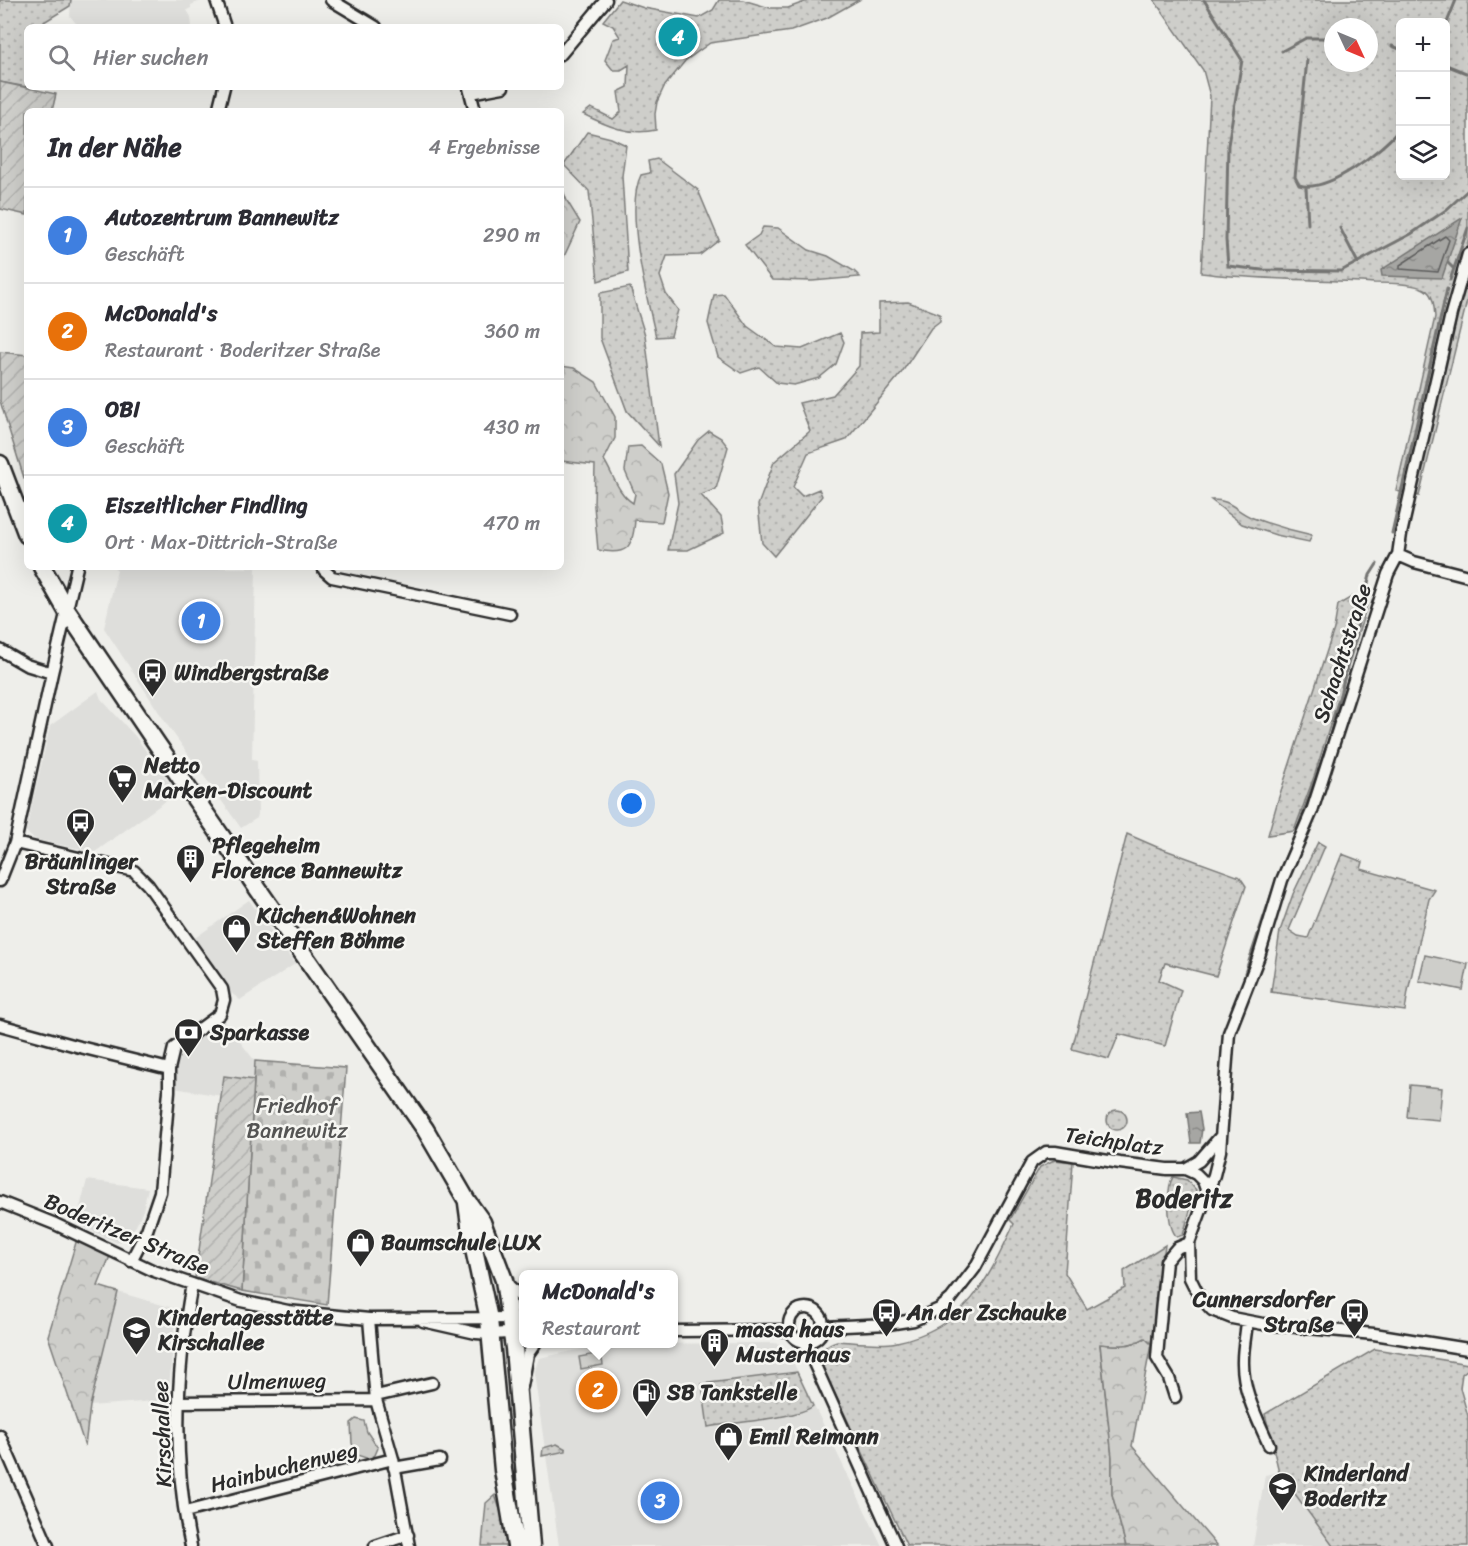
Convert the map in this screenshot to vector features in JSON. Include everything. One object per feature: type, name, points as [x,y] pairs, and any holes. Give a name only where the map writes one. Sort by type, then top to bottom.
[{"type":"main road","points":[[0,464],[24,527]]},
{"type":"main road","points":[[44,570],[67,611],[157,744],[378,1059],[482,1222],[504,1280],[516,1325],[518,1401],[531,1546]]},
{"type":"main road","points":[[467,1201],[472,1240],[490,1327],[499,1438],[516,1546]]},
{"type":"street","points":[[216,0],[224,24]]},
{"type":"street","points":[[331,0],[371,24]]},
{"type":"street","points":[[564,50],[606,0]]},
{"type":"street","points":[[219,108],[223,90]]},
{"type":"street","points":[[469,90],[474,108]]},
{"type":"street","name":"Schachtstraße","points":[[1220,1137],[1223,1125],[1229,1034],[1259,956],[1282,880],[1312,811],[1384,584],[1398,555],[1451,314],[1468,254]]},
{"type":"street","points":[[1398,555],[1414,562],[1468,576]]},
{"type":"street","points":[[0,881],[15,843],[76,570]]},
{"type":"street","points":[[324,570],[332,577],[510,614]]},
{"type":"street","points":[[0,650],[26,664],[52,673]]},
{"type":"street","points":[[15,843],[134,872],[148,885],[222,989],[224,1000],[220,1014],[174,1048],[169,1069],[160,1192],[147,1230],[130,1261]]},
{"type":"street","points":[[0,1025],[169,1069]]},
{"type":"street","points":[[1220,1137],[1217,1164],[1189,1243],[1190,1278],[1199,1296],[1212,1310],[1247,1322],[1374,1334],[1468,1349]]},
{"type":"street","name":"Teichplatz","points":[[823,1327],[888,1324],[914,1320],[939,1309],[956,1294],[975,1268],[1032,1162],[1046,1152],[1167,1169],[1185,1168],[1199,1161],[1220,1137]]},
{"type":"street","name":"Teichplatz","points":[[1185,1168],[1203,1181],[1206,1192]]},
{"type":"street","name":"Boderitzer Straße","points":[[0,1203],[55,1224],[154,1271],[241,1301],[288,1311],[369,1319],[418,1320],[437,1317],[490,1327],[516,1325]]},
{"type":"street","points":[[1175,1397],[1169,1378],[1157,1358],[1166,1262],[1177,1248],[1189,1243]]},
{"type":"street","points":[[504,1280],[519,1295]]},
{"type":"street","name":"Kirschallee","points":[[191,1546],[180,1464],[179,1402],[181,1355],[192,1284]]},
{"type":"street","points":[[804,1343],[818,1338],[823,1327],[820,1314],[815,1310],[801,1308],[790,1316],[789,1330],[792,1336],[804,1343],[896,1546]]},
{"type":"street","points":[[369,1319],[376,1398],[409,1540],[375,1546]]},
{"type":"street","points":[[1247,1322],[1243,1361],[1245,1381],[1250,1405],[1269,1445]]},
{"type":"street","points":[[678,1331],[789,1330]]},
{"type":"street","points":[[518,1401],[528,1354],[533,1348]]},
{"type":"street","name":"Ulmenweg","points":[[179,1402],[376,1398],[432,1383]]},
{"type":"street","points":[[0,1437],[48,1546]]},
{"type":"street","name":"Hainbuchenweg","points":[[185,1512],[393,1464],[440,1460]]},
{"type":"shaded area","points":[[71,0],[203,0],[191,5],[191,8],[187,10],[192,24],[77,24],[70,16]]},
{"type":"shaded area","points":[[117,570],[256,570],[252,759],[257,760],[257,818],[241,828],[168,726],[104,628]]},
{"type":"shaded area","points":[[98,691],[101,699],[135,736],[177,793],[95,852],[37,840],[26,831],[50,726]]},
{"type":"shaded area","points":[[249,900],[295,964],[240,1000],[230,992],[192,940]]},
{"type":"shaded area","points":[[223,1020],[255,1061],[254,1080],[224,1076],[221,1096],[174,1088],[176,1067],[185,1048]]},
{"type":"shaded area","points":[[87,1180],[148,1188],[143,1210],[136,1226],[127,1237],[117,1243],[76,1223]]},
{"type":"shaded area","name":"Kindertagesstätte Kirschallee","points":[[118,1292],[176,1309],[168,1400],[90,1406]]},
{"type":"shaded area","points":[[678,1344],[780,1344],[787,1351],[795,1366],[882,1546],[559,1546],[534,1373],[539,1358],[587,1348],[678,1348]]},
{"type":"shaded area","name":"Kinderland Boderitz","points":[[1279,1472],[1333,1546],[1253,1546],[1265,1475]]},
{"type":"green space","points":[[0,0],[71,0],[70,6],[44,24],[24,24],[24,86],[0,82]]},
{"type":"green space","points":[[620,0],[644,8],[699,18],[713,10],[719,0],[743,0],[770,8],[788,8],[810,0],[859,0],[827,18],[791,31],[710,43],[685,61],[664,87],[657,102],[656,130],[637,132],[610,126],[583,114],[591,108],[613,119],[621,112],[618,92],[628,87],[629,65],[621,70],[613,70],[605,60],[613,39],[620,37],[613,26],[603,21]]},
{"type":"green space","points":[[1154,0],[1468,0],[1468,297],[1419,496],[1396,491],[1435,317],[1432,297],[1424,289],[1407,284],[1201,273],[1210,96],[1203,70]]},
{"type":"green space","points":[[0,82],[24,87],[24,90],[56,94],[53,108],[24,108],[24,214],[0,209]]},
{"type":"green space","points":[[587,132],[611,138],[626,145],[622,176],[628,272],[598,281],[589,191],[564,165]]},
{"type":"green space","points":[[657,159],[698,190],[719,240],[700,255],[667,256],[660,276],[666,294],[678,310],[671,336],[656,337],[639,254],[635,209],[636,190],[641,175],[650,173],[648,161]]},
{"type":"green space","points":[[564,193],[580,222],[564,257]]},
{"type":"green space","points":[[763,227],[778,228],[809,250],[828,256],[860,277],[812,281],[772,280],[745,245],[759,235]]},
{"type":"green space","points":[[630,287],[645,335],[659,446],[627,411],[600,338],[600,293]]},
{"type":"green space","points":[[724,294],[747,326],[776,347],[802,349],[840,333],[844,342],[836,364],[819,378],[794,385],[777,383],[759,367],[741,373],[718,357],[708,323],[714,295]]},
{"type":"green space","points":[[908,302],[940,314],[940,321],[931,328],[902,372],[846,440],[808,453],[793,487],[802,496],[819,489],[822,496],[774,556],[762,543],[758,505],[774,462],[810,431],[799,403],[833,395],[859,366],[860,333],[879,332],[879,303]]},
{"type":"green space","points":[[0,352],[24,355],[24,478],[0,401]]},
{"type":"green space","points":[[564,366],[574,368],[596,382],[615,417],[615,438],[604,460],[628,499],[633,503],[635,494],[625,471],[628,447],[641,446],[661,464],[668,493],[662,522],[635,520],[630,543],[622,551],[598,550],[594,506],[595,465],[564,461]]},
{"type":"green space","points":[[709,431],[721,438],[728,447],[716,489],[701,495],[721,517],[724,533],[688,550],[668,550],[678,503],[674,474],[698,440]]},
{"type":"green space","points":[[1211,500],[1228,503],[1260,521],[1312,535],[1309,542],[1276,535],[1242,524]]},
{"type":"green space","points":[[1355,595],[1368,602],[1315,774],[1294,831],[1268,835],[1334,629],[1338,605]]},
{"type":"green space","points":[[1127,834],[1240,877],[1246,886],[1216,976],[1165,963],[1159,980],[1181,990],[1165,1046],[1119,1034],[1109,1059],[1072,1049]]},
{"type":"green space","points":[[1318,842],[1325,846],[1289,930],[1298,936],[1308,938],[1342,854],[1363,862],[1361,869],[1435,890],[1429,899],[1405,1011],[1271,992],[1280,931],[1293,894]]},
{"type":"green space","points":[[1425,955],[1468,964],[1463,990],[1419,981]]},
{"type":"green space","name":"Friedhof Bannewitz","points":[[255,1061],[346,1068],[327,1305],[242,1291]]},
{"type":"green space","points":[[224,1076],[254,1080],[242,1291],[195,1278]]},
{"type":"green space","points":[[1410,1085],[1442,1088],[1439,1120],[1407,1117]]},
{"type":"green space","points":[[1117,1110],[1124,1113],[1127,1120],[1124,1127],[1117,1130],[1110,1127],[1107,1120],[1110,1113]]},
{"type":"green space","points":[[1054,1160],[1073,1162],[1065,1273],[1087,1309],[1125,1288],[1124,1271],[1165,1245],[1151,1344],[1145,1339],[1128,1344],[1100,1345],[1112,1457],[1112,1494],[1126,1546],[907,1546],[818,1358],[825,1347],[837,1341],[876,1344],[897,1342],[921,1335],[941,1325],[957,1313],[971,1299],[994,1265],[1014,1224],[1010,1220],[1040,1167]]},
{"type":"green space","points":[[1173,1177],[1187,1180],[1196,1190],[1183,1235],[1177,1237],[1169,1217],[1169,1190]]},
{"type":"green space","points":[[77,1239],[110,1256],[98,1286],[118,1292],[90,1406],[85,1446],[48,1336]]},
{"type":"green space","points":[[1145,1338],[1151,1344],[1132,1446],[1217,1546],[1126,1546],[1112,1494],[1112,1457],[1100,1344],[1123,1345]]},
{"type":"green space","points":[[1375,1349],[1468,1364],[1468,1369],[1462,1374],[1460,1388],[1468,1416],[1468,1546],[1333,1546],[1279,1472],[1265,1414]]},
{"type":"green space","points":[[601,1353],[603,1365],[581,1369],[579,1357]]},
{"type":"green space","points":[[797,1372],[813,1406],[779,1417],[708,1427],[702,1384]]},
{"type":"green space","points":[[356,1419],[364,1421],[367,1432],[378,1448],[375,1455],[369,1459],[357,1455],[352,1443],[351,1423]]},
{"type":"green space","points":[[557,1444],[566,1451],[542,1456],[543,1448]]},
{"type":"green space","points":[[495,1495],[506,1527],[507,1546],[482,1546],[486,1503]]},
{"type":"water","points":[[1462,218],[1442,278],[1382,276],[1381,270]]},
{"type":"water","points":[[1199,1112],[1202,1129],[1200,1143],[1191,1143],[1187,1113]]},
{"type":"waterway","points":[[1204,0],[1242,60],[1228,145],[1226,240],[1228,266],[1262,270],[1341,271],[1411,234],[1446,210],[1468,190]]},
{"type":"waterway","points":[[1449,18],[1456,0]]},
{"type":"waterway","points":[[1282,51],[1306,38],[1324,38]]},
{"type":"waterway","points":[[1392,46],[1396,48]]},
{"type":"waterway","points":[[1307,60],[1295,177],[1299,185],[1311,186],[1339,177],[1368,158],[1396,134]]},
{"type":"waterway","points":[[1450,67],[1466,73]]},
{"type":"waterway","points":[[1306,187],[1308,224]]},
{"type":"waterway","points":[[1340,228],[1358,263]]},
{"type":"waterway","points":[[1450,280],[1468,228]]},
{"type":"waterway","points":[[1448,263],[1454,269]]},
{"type":"waterway","points":[[1392,533],[1447,289]]},
{"type":"waterway","points":[[1245,973],[1278,875],[1328,743],[1370,575],[1377,564]]},
{"type":"place","name":"Eiszeitlicher Findling","points":[[678,37]]},
{"type":"place","name":"Autozentrum Bannewitz","points":[[201,621]]},
{"type":"place","name":"Windbergstraße","points":[[153,698]]},
{"type":"place","name":"Netto Marken-Discount","points":[[123,804]]},
{"type":"place","name":"Bräunlinger Straße","points":[[81,848]]},
{"type":"place","name":"Pflegeheim Florence Bannewitz","points":[[191,884]]},
{"type":"place","name":"Küchen&Wohnen Steffen Böhme","points":[[236,954]]},
{"type":"place","name":"Sparkasse","points":[[189,1058]]},
{"type":"place","name":"Baumschule LUX","points":[[360,1268]]},
{"type":"place","name":"An der Zschauke","points":[[886,1338]]},
{"type":"place","name":"Cunnersdorfer Straße","points":[[1355,1338]]},
{"type":"place","name":"Kindertagesstätte Kirschallee","points":[[137,1356]]},
{"type":"place","name":"massa haus Musterhaus","points":[[715,1368]]},
{"type":"place","name":"McDonald's","points":[[598,1390]]},
{"type":"place","name":"SB Tankstelle","points":[[646,1418]]},
{"type":"place","name":"Emil Reimann","points":[[728,1462]]},
{"type":"place","name":"OBI","points":[[660,1501]]},
{"type":"place","name":"Kinderland Boderitz","points":[[1283,1512]]},
{"type":"district","name":"Boderitz","points":[[1184,1198]]}]
